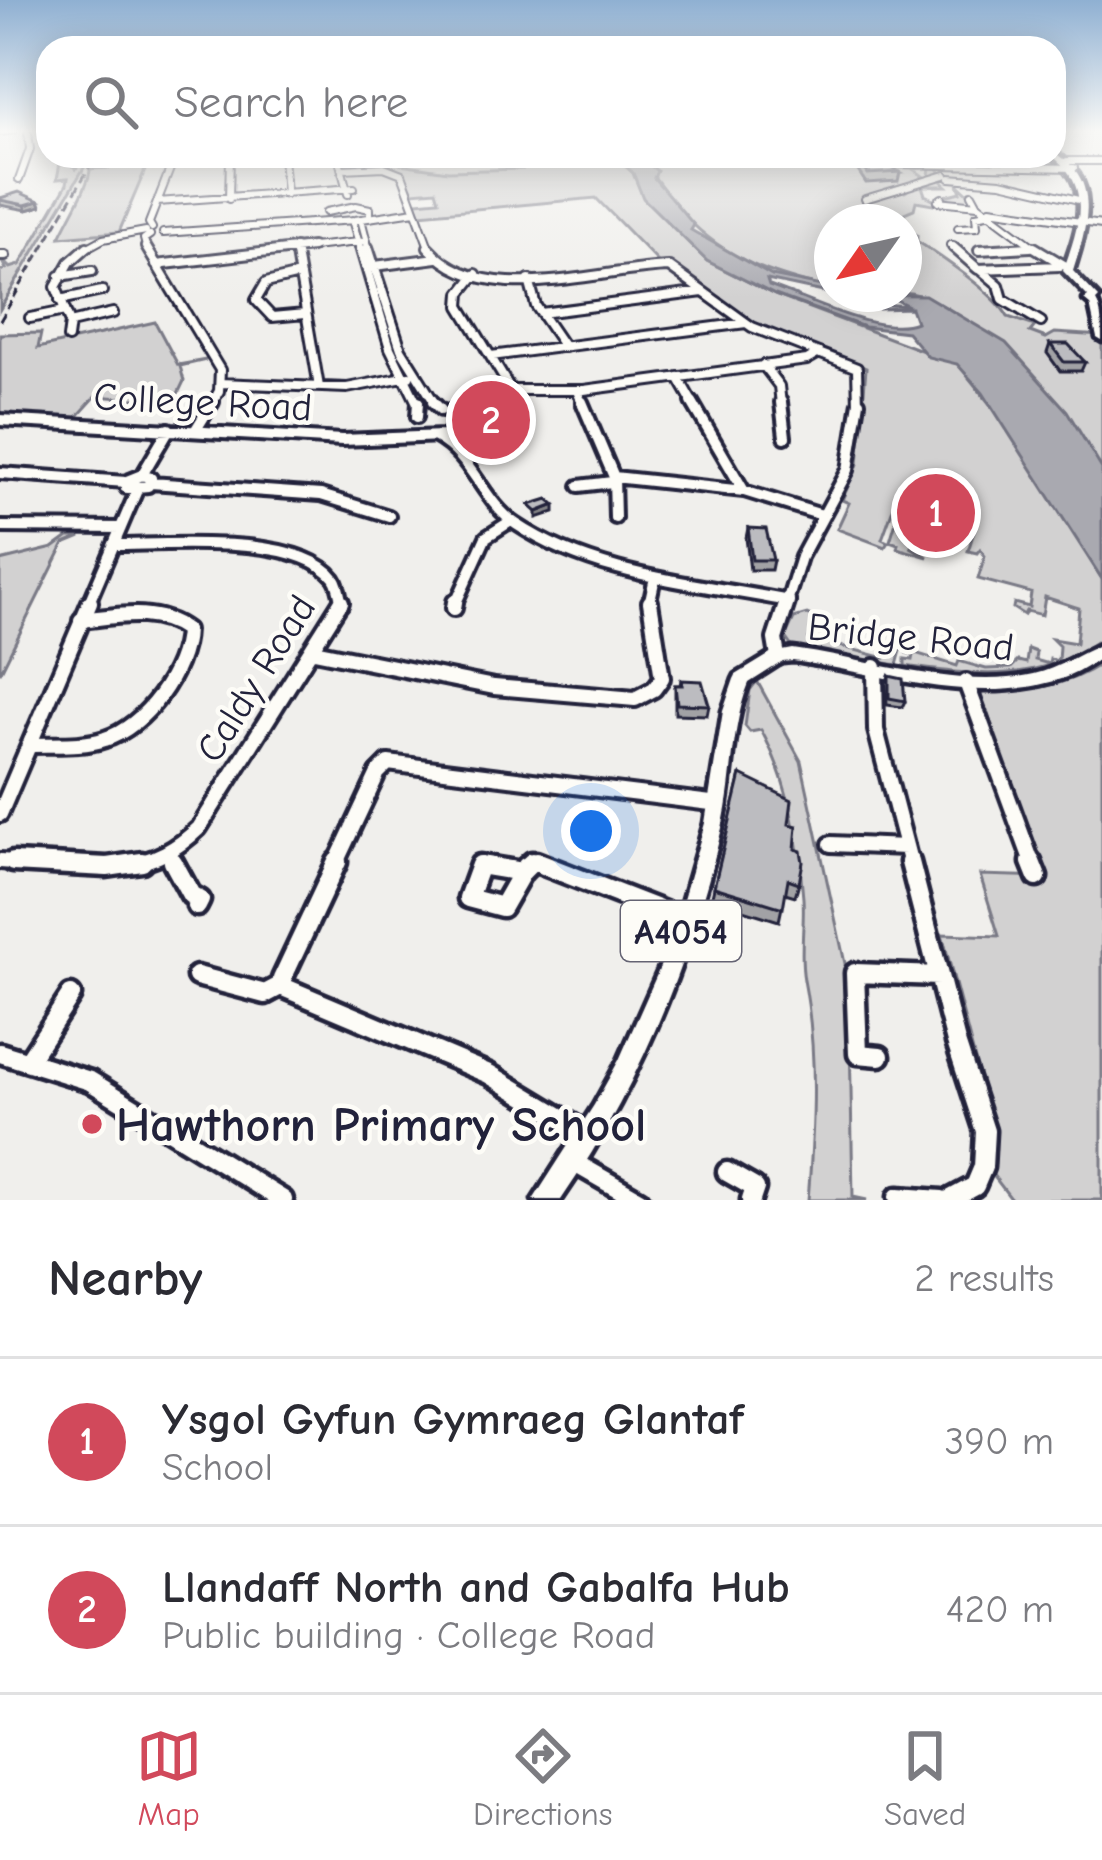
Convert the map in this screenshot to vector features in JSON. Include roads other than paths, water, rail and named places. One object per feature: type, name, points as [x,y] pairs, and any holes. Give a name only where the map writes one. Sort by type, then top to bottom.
[{"type":"main road","points":[[1084,186],[1065,267],[1098,302],[1102,338]]},
{"type":"main road","name":"Bridge Road","points":[[778,657],[801,655],[966,682],[1020,683],[1049,678],[1102,650]]},
{"type":"main road","name":"A4054","points":[[546,1200],[590,1135],[638,1040],[685,920],[719,804],[739,684],[778,657]]},
{"type":"street","points":[[163,186],[144,244],[214,357],[220,383],[195,431]]},
{"type":"street","points":[[229,186],[229,199]]},
{"type":"street","points":[[285,186],[286,194]]},
{"type":"street","points":[[349,186],[370,266],[418,402],[416,421]]},
{"type":"street","points":[[405,186],[427,247],[437,258],[476,274],[529,280],[672,268],[746,323],[859,371],[848,470],[801,557],[775,639],[778,657]]},
{"type":"street","points":[[865,199],[908,186]]},
{"type":"street","points":[[963,186],[978,205]]},
{"type":"street","points":[[1020,186],[1083,201]]},
{"type":"street","points":[[157,202],[350,189]]},
{"type":"street","points":[[942,198],[938,201],[978,205],[990,211],[1065,267]]},
{"type":"street","points":[[68,338],[70,323],[56,286],[66,262],[113,236],[413,208]]},
{"type":"street","points":[[958,228],[977,226],[976,216],[990,211],[1043,210],[1102,225]]},
{"type":"street","points":[[156,265],[363,241]]},
{"type":"street","points":[[950,245],[999,285],[1003,299],[1040,322]]},
{"type":"street","points":[[980,250],[1035,247]]},
{"type":"street","points":[[69,248],[81,250]]},
{"type":"street","points":[[295,248],[319,388]]},
{"type":"street","points":[[370,266],[437,258]]},
{"type":"street","points":[[978,269],[1065,267]]},
{"type":"street","points":[[476,274],[461,292],[460,306],[511,390]]},
{"type":"street","points":[[299,275],[268,281],[256,300],[272,317],[305,314]]},
{"type":"street","points":[[60,276],[103,292]]},
{"type":"street","points":[[529,280],[541,314],[564,347]]},
{"type":"street","points":[[60,300],[103,292]]},
{"type":"street","points":[[70,323],[103,292]]},
{"type":"street","points":[[541,314],[703,292]]},
{"type":"street","points":[[30,318],[65,311]]},
{"type":"street","points":[[491,356],[746,323]]},
{"type":"street","points":[[402,435],[416,421],[511,390],[577,391],[807,360],[819,353]]},
{"type":"street","points":[[763,365],[779,386],[784,437]]},
{"type":"street","points":[[220,383],[319,388],[410,376]]},
{"type":"street","points":[[410,376],[463,425]]},
{"type":"street","points":[[678,377],[743,491]]},
{"type":"street","points":[[367,385],[375,401]]},
{"type":"street","points":[[302,387],[305,404]]},
{"type":"street","points":[[577,391],[613,480],[615,518]]},
{"type":"street","points":[[457,452],[468,406]]},
{"type":"street","name":"College Road","points":[[0,420],[351,440],[431,436]]},
{"type":"street","points":[[416,421],[457,452],[484,494],[512,521],[580,557],[655,578],[788,601]]},
{"type":"street","points":[[431,436],[463,425]]},
{"type":"street","points":[[0,814],[148,458],[169,429]]},
{"type":"street","points":[[0,473],[321,495],[389,516]]},
{"type":"street","points":[[579,486],[613,480],[743,491],[822,515]]},
{"type":"street","points":[[454,608],[456,590],[472,572],[485,538],[512,521]]},
{"type":"street","points":[[0,527],[121,528]]},
{"type":"street","name":"Caldy Road","points":[[114,545],[295,552],[335,575],[343,600],[194,834],[169,854]]},
{"type":"street","points":[[314,651],[494,687],[635,698],[649,693],[662,678],[648,612],[655,578]]},
{"type":"street","points":[[30,745],[103,740],[119,734],[139,716],[187,652],[186,629],[171,619],[150,615],[81,620]]},
{"type":"street","points":[[875,667],[875,725],[986,1138],[975,1186],[946,1200],[898,1197]]},
{"type":"street","points":[[966,682],[1037,877]]},
{"type":"street","points":[[197,976],[265,994],[282,982],[378,773],[388,763],[719,804]]},
{"type":"street","points":[[830,844],[906,847]]},
{"type":"street","points":[[0,861],[134,865],[169,854],[190,895],[200,900],[196,906]]},
{"type":"street","points":[[525,867],[554,865],[685,920]]},
{"type":"street","points":[[880,1056],[859,1054],[852,992],[855,973],[939,976]]},
{"type":"street","points":[[282,982],[489,1074],[590,1135]]},
{"type":"street","points":[[28,1061],[70,995]]},
{"type":"street","points":[[0,1053],[90,1081],[283,1200]]},
{"type":"street","points":[[573,1162],[639,1200]]},
{"type":"street","points":[[727,1172],[755,1188],[751,1200]]},
{"type":"railway","points":[[0,321],[79,186]]},
{"type":"place","name":"Llandaff North and Gabalfa Hub","points":[[491,420]]},
{"type":"place","name":"Ysgol Gyfun Gymraeg Glantaf","points":[[936,513]]},
{"type":"place","name":"Hawthorn Primary School","points":[[92,1124]]}]
